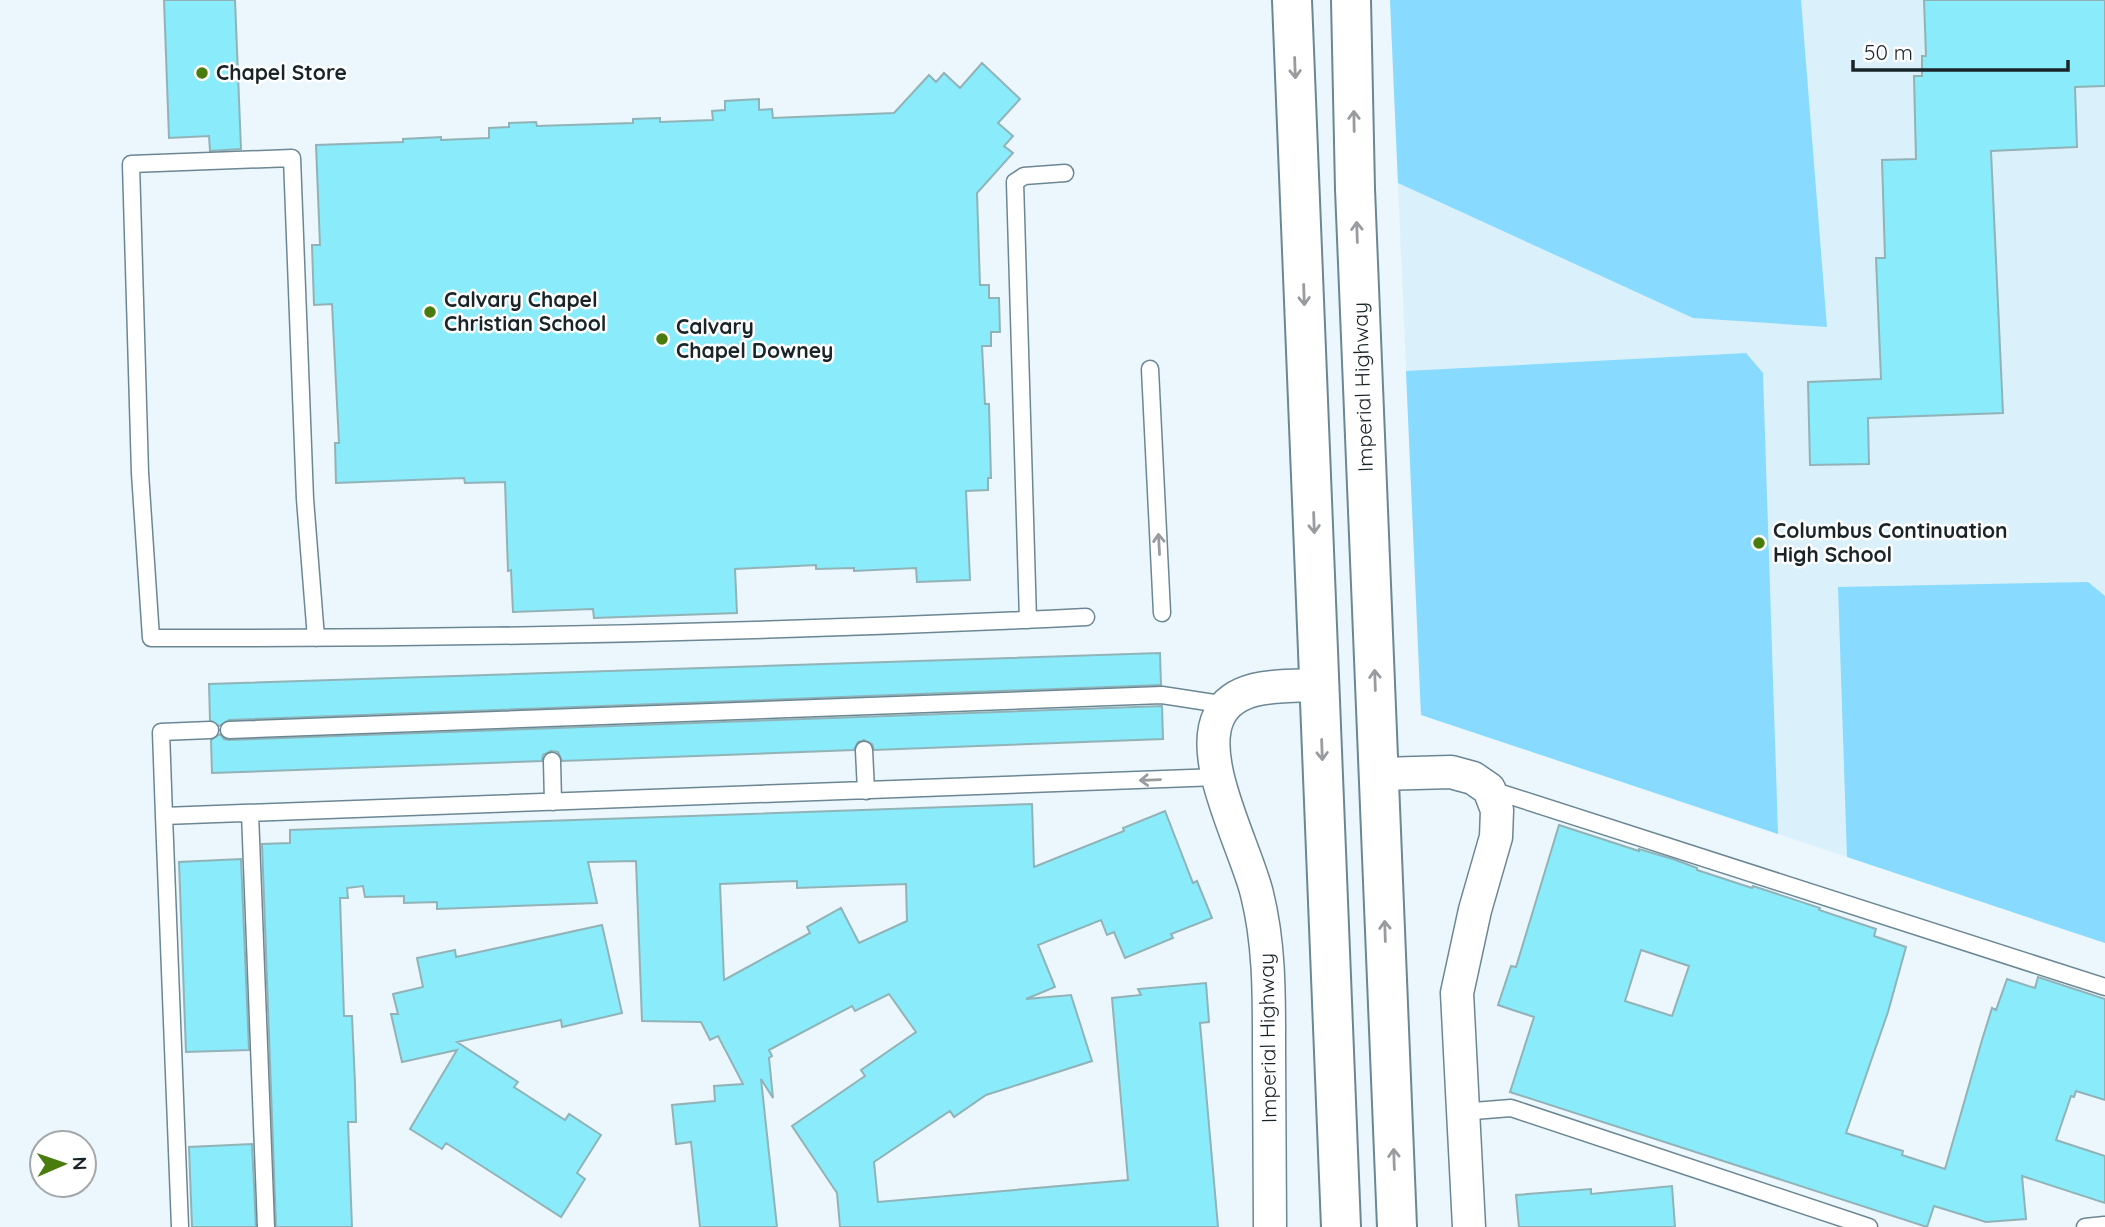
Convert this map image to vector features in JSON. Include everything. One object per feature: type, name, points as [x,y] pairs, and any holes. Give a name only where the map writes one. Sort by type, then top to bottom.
[{"type":"main road","points":[[1292,0],[1341,1227]]},
{"type":"main road","name":"Imperial Highway","points":[[1351,0],[1355,189],[1397,1227]]},
{"type":"street","points":[[1227,705],[1254,690],[1320,685]]},
{"type":"street","name":"Imperial Highway","points":[[1227,705],[1219,715],[1213,740],[1213,754],[1218,777],[1257,893],[1268,956],[1270,1227]]},
{"type":"street","points":[[1379,774],[1451,772],[1473,778],[1489,789],[1497,810],[1496,837],[1475,910],[1457,993],[1469,1227]]},
{"type":"lane","points":[[316,638],[306,499],[292,158],[131,164],[140,473],[151,638],[316,638],[705,632],[1086,617]]},
{"type":"lane","points":[[1028,620],[1015,182],[1024,176],[1065,173]]},
{"type":"lane","points":[[1150,369],[1162,612]]},
{"type":"lane","points":[[229,730],[1161,695],[1227,705]]},
{"type":"lane","points":[[180,1227],[161,732],[211,730]]},
{"type":"lane","points":[[864,750],[866,791]]},
{"type":"lane","points":[[552,761],[553,802]]},
{"type":"lane","points":[[164,816],[1218,777]]},
{"type":"lane","points":[[1489,789],[2105,987]]},
{"type":"lane","points":[[250,813],[266,1227]]},
{"type":"lane","points":[[1461,1112],[1511,1108],[1869,1227]]},
{"type":"lane","points":[[2085,1227],[2104,1225]]},
{"type":"shaded area","name":"Columbus Continuation High School","points":[[1390,0],[2105,0],[2105,943],[1421,715]]},
{"type":"shaded area","points":[[1390,0],[1801,0],[1827,327],[1693,318],[1398,183]]},
{"type":"shaded area","points":[[1746,353],[1763,373],[1778,834],[1421,715],[1406,371]]},
{"type":"shaded area","points":[[2088,582],[2105,596],[2105,943],[1847,857],[1838,587]]},
{"type":"building","name":"Chapel Store","points":[[164,0],[235,0],[241,149],[210,151],[209,136],[169,138]]},
{"type":"building","points":[[1924,0],[2105,0],[2105,86],[2075,87],[2077,147],[1991,151],[2003,413],[1868,418],[1869,464],[1810,465],[1808,382],[1881,379],[1876,258],[1885,258],[1882,160],[1916,159],[1914,76],[1922,76],[1922,56],[1926,56]]},
{"type":"building","name":"Calvary Chapel Downey","points":[[982,63],[1020,99],[998,123],[1013,136],[1004,146],[1013,153],[977,193],[980,285],[989,285],[989,298],[999,298],[1000,332],[991,332],[991,346],[982,346],[985,404],[989,404],[991,478],[988,478],[988,490],[966,491],[970,580],[917,582],[916,568],[854,571],[854,568],[816,569],[816,565],[735,569],[737,613],[594,618],[593,609],[513,612],[511,570],[508,571],[505,482],[465,483],[464,478],[336,483],[335,443],[339,443],[332,304],[314,305],[312,245],[320,245],[316,145],[403,142],[403,139],[441,137],[441,140],[489,138],[489,128],[509,127],[509,123],[536,122],[537,126],[633,123],[633,119],[660,118],[660,122],[713,120],[712,111],[725,110],[725,101],[759,99],[759,110],[772,109],[773,118],[894,113],[929,75],[936,82],[944,73],[960,88]]},
{"type":"building","points":[[1160,653],[1161,685],[229,720],[219,726],[210,720],[209,684]]},
{"type":"building","points":[[1162,706],[1163,739],[874,750],[872,744],[864,740],[858,742],[854,750],[562,761],[558,752],[551,751],[543,755],[542,761],[212,773],[211,740],[220,734],[229,740]]},
{"type":"building","points":[[1032,804],[1034,867],[1124,831],[1123,828],[1165,811],[1193,883],[1197,881],[1212,918],[1171,934],[1173,938],[1125,958],[1114,932],[1107,935],[1101,920],[1038,945],[1055,987],[1026,999],[1071,995],[1092,1061],[986,1095],[954,1117],[950,1111],[874,1162],[878,1202],[1128,1180],[1112,998],[1141,995],[1138,989],[1206,983],[1209,1022],[1200,1023],[1218,1227],[840,1227],[837,1193],[792,1126],[865,1076],[861,1070],[916,1032],[889,994],[855,1011],[852,1006],[769,1050],[772,1056],[769,1058],[773,1098],[761,1079],[777,1227],[700,1227],[691,1142],[676,1144],[672,1105],[715,1101],[714,1086],[743,1084],[718,1036],[710,1040],[701,1022],[642,1021],[636,861],[588,862],[597,903],[437,909],[437,902],[404,903],[404,896],[365,897],[363,886],[347,888],[348,898],[340,898],[344,1016],[352,1016],[355,1083],[356,1122],[348,1122],[352,1227],[276,1227],[262,844],[290,843],[290,830]],"holes":[[[797,881],[797,888],[906,884],[907,921],[859,943],[841,908],[807,927],[810,933],[724,980],[720,884]]]},
{"type":"building","points":[[1559,825],[1673,859],[1697,870],[1820,908],[1819,910],[1876,929],[1874,936],[1906,947],[1888,1012],[1846,1133],[1903,1151],[1902,1155],[1945,1169],[1992,1008],[1996,1010],[2007,979],[2035,988],[2038,977],[2105,999],[2105,1100],[2076,1091],[2074,1097],[2071,1096],[2056,1140],[2105,1156],[2105,1203],[2022,1176],[2026,1219],[1986,1222],[1934,1206],[1927,1227],[1510,1092],[1534,1017],[1498,1005],[1511,966],[1516,967]],"holes":[[[1641,950],[1689,966],[1672,1016],[1625,1001]]]},
{"type":"building","points":[[241,859],[249,1050],[186,1052],[179,862]]},
{"type":"building","points":[[602,925],[622,1013],[562,1027],[561,1020],[457,1042],[518,1082],[514,1087],[565,1120],[569,1114],[601,1135],[577,1173],[585,1179],[561,1217],[446,1143],[442,1149],[410,1129],[457,1050],[402,1062],[391,1014],[398,1014],[393,994],[423,987],[417,958],[455,950],[456,957]]},
{"type":"building","points":[[252,1144],[256,1227],[192,1227],[189,1147]]},
{"type":"building","points":[[1672,1186],[1675,1227],[1519,1227],[1516,1195],[1591,1189],[1591,1194]]},
{"type":"place","name":"Chapel Store","points":[[202,73]]},
{"type":"place","name":"Calvary Chapel Christian School","points":[[430,312]]},
{"type":"place","name":"Calvary Chapel Downey","points":[[662,339]]},
{"type":"place","name":"Columbus Continuation High School","points":[[1759,543]]}]
